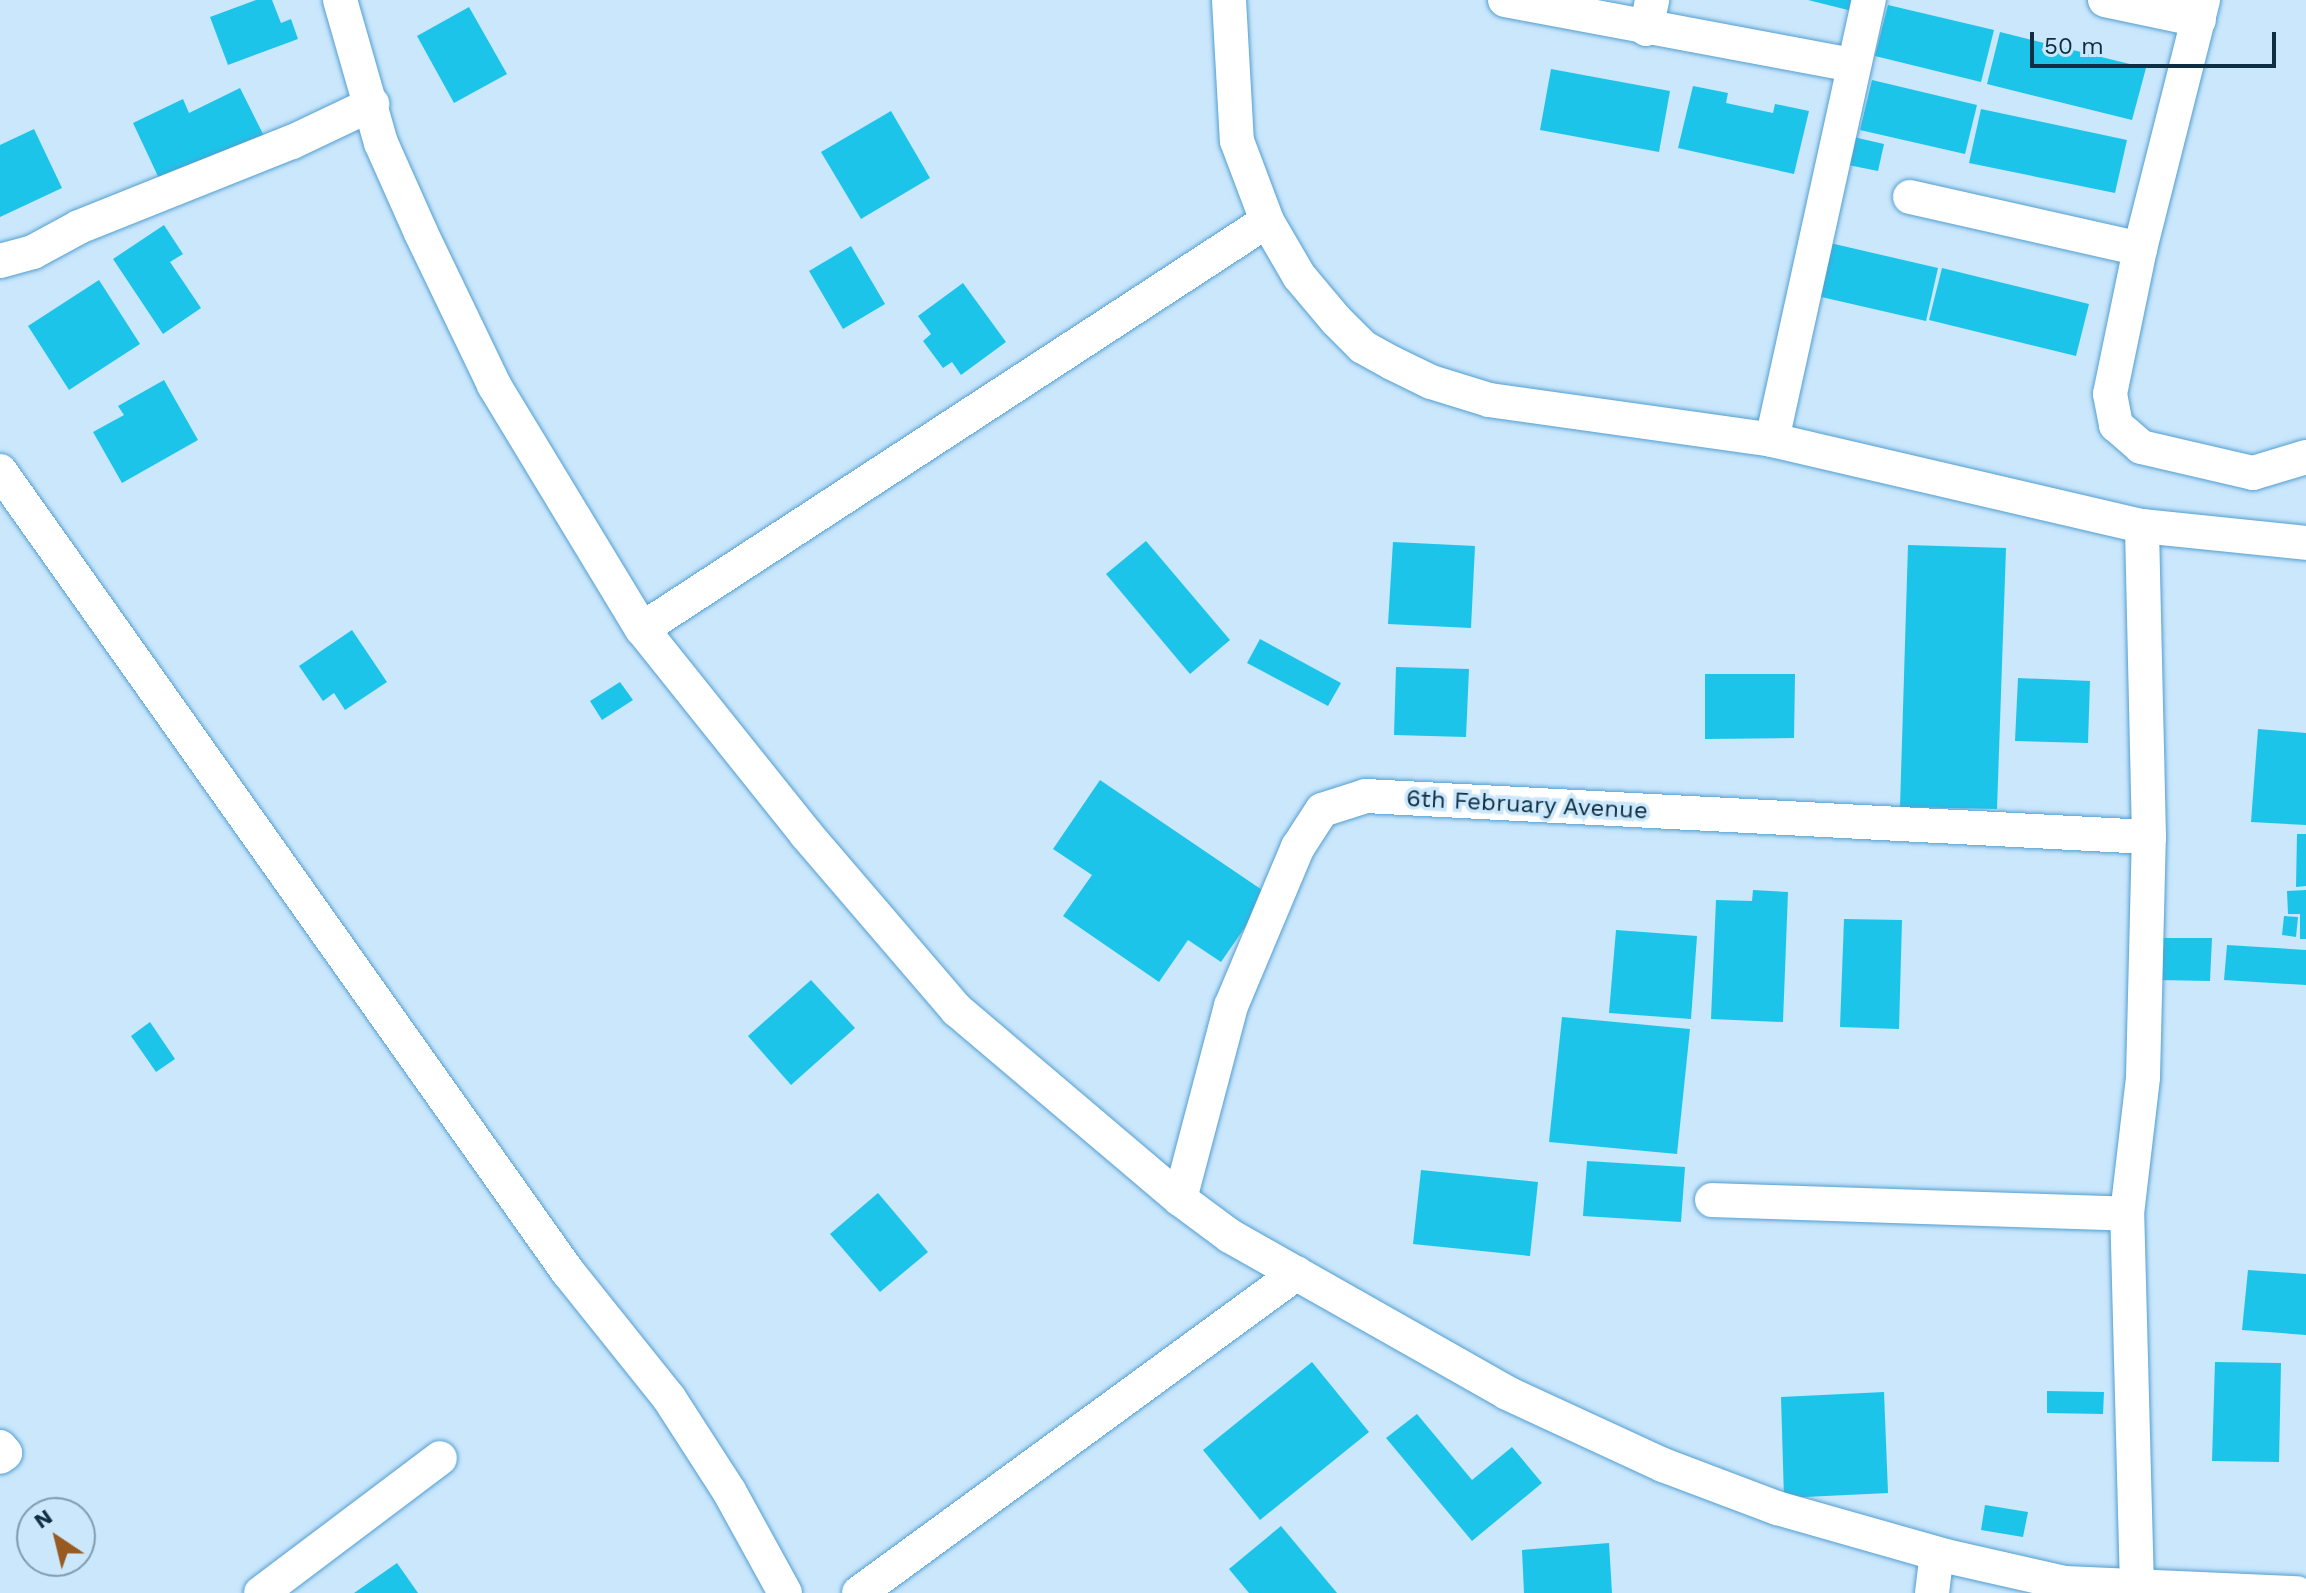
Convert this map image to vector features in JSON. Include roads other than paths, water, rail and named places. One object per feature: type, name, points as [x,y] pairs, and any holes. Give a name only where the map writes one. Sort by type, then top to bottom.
[{"type":"street","points":[[340,0],[386,156],[494,385],[642,629],[806,834],[957,1010],[1180,1199],[1230,1236],[1507,1393],[1663,1465],[1777,1508],[1937,1554],[2065,1583],[2297,1593]]},
{"type":"street","points":[[1229,0],[1237,141],[1267,221],[1299,276],[1363,347],[1431,382],[1489,400],[1772,440],[2142,526],[2306,543]]},
{"type":"street","points":[[1505,0],[1649,14],[1853,65]]},
{"type":"street","points":[[1772,440],[1869,0]]},
{"type":"street","points":[[2105,0],[2201,10],[2140,249],[2110,394],[2116,425],[2141,447],[2253,473],[2306,457]]},
{"type":"street","points":[[0,261],[33,252],[79,227],[292,142],[372,104]]},
{"type":"street","points":[[1910,197],[2140,249]]},
{"type":"street","points":[[642,629],[1267,221]]},
{"type":"street","points":[[0,471],[568,1272],[669,1398],[729,1491],[785,1593]]},
{"type":"street","points":[[2137,1588],[2127,1214],[2143,1077],[2149,837],[2142,526]]},
{"type":"street","name":"6th February Avenue","points":[[1180,1199],[1231,1006],[1298,847],[1322,810],[1366,796],[2149,837]]},
{"type":"street","points":[[1712,1200],[2127,1214]]},
{"type":"street","points":[[859,1593],[1297,1273]]},
{"type":"street","points":[[0,1447],[5,1453],[0,1457]]},
{"type":"street","points":[[261,1593],[440,1458]]},
{"type":"street","points":[[1932,1593],[1937,1554]]}]
